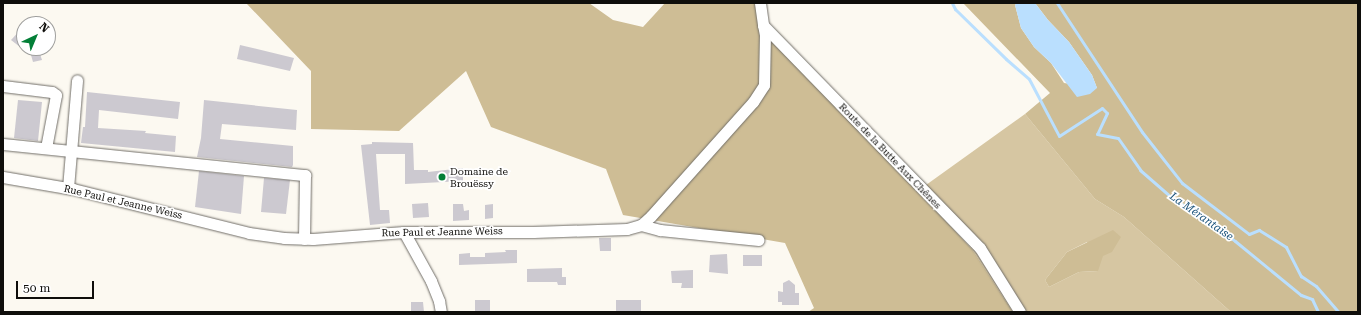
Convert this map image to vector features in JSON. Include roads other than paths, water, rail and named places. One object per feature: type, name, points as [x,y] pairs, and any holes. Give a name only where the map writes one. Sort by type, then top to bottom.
[{"type":"street","points":[[641,225],[675,191],[753,102],[764,85],[765,35],[760,3]]},
{"type":"street","name":"Route de la Butte Aux Chênes","points":[[763,25],[980,248],[1020,312]]},
{"type":"street","points":[[68,188],[76,80]]},
{"type":"street","points":[[3,86],[52,92],[56,96],[46,148]]},
{"type":"street","points":[[3,144],[305,175],[304,239]]},
{"type":"street","name":"Rue Paul et Jeanne Weiss","points":[[3,177],[68,188],[249,233],[278,238],[304,239],[404,232],[596,231],[627,229],[641,225]]},
{"type":"street","points":[[641,225],[660,230],[758,240]]},
{"type":"street","points":[[404,232],[431,281],[439,301],[440,312]]},
{"type":"water","points":[[1017,3],[1035,3],[1048,20],[1069,42],[1092,75],[1097,88],[1090,94],[1077,97],[1051,63],[1034,47],[1021,28],[1015,5]]},
{"type":"waterway","name":"La Mérantaise","points":[[952,3],[955,9],[1006,59],[1029,79],[1059,136],[1102,108],[1107,113],[1097,134],[1118,138],[1140,170],[1178,203],[1189,207],[1235,241],[1301,295],[1312,299],[1318,312]]},
{"type":"waterway","points":[[1057,3],[1142,132],[1182,183],[1249,234],[1259,230],[1286,247],[1301,276],[1316,286],[1339,312]]},
{"type":"place","name":"Domaine de Brouëssy","points":[[442,177]]}]
